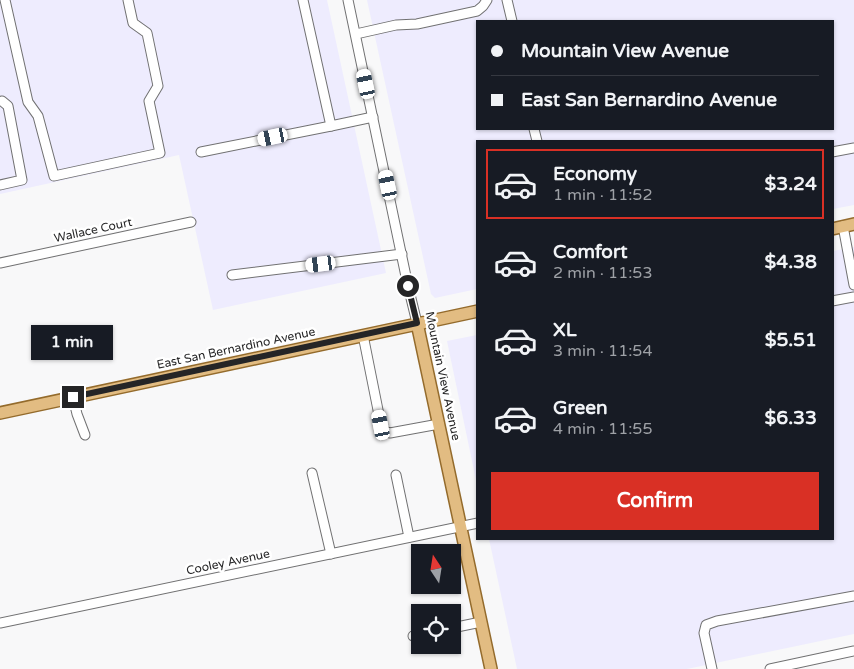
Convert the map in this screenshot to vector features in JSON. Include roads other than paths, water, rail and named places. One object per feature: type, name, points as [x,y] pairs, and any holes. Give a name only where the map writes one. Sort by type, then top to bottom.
[{"type":"main road","name":"East San Bernardino Avenue","points":[[0,413],[476,311]]},
{"type":"main road","name":"Mountain View Avenue","points":[[417,323],[491,669]]},
{"type":"street","points":[[5,0],[28,102],[38,116],[54,176],[160,153],[149,101],[158,86],[147,34],[133,23],[128,0]]},
{"type":"street","points":[[303,0],[331,126]]},
{"type":"street","name":"Mountain View Avenue","points":[[348,0],[417,323]]},
{"type":"street","points":[[356,34],[478,11],[487,0]]},
{"type":"street","points":[[507,0],[512,20]]},
{"type":"street","points":[[0,184],[22,180],[8,106],[1,98]]},
{"type":"street","points":[[201,152],[373,116]]},
{"type":"street","points":[[834,152],[854,148]]},
{"type":"street","name":"Wallace Court","points":[[0,263],[191,222]]},
{"type":"street","points":[[843,227],[854,285]]},
{"type":"street","points":[[232,275],[402,254]]},
{"type":"street","points":[[834,302],[854,297]]},
{"type":"street","points":[[362,335],[381,425],[384,431],[390,433],[440,424]]},
{"type":"street","points":[[73,397],[85,435]]},
{"type":"street","points":[[312,473],[331,554]]},
{"type":"street","points":[[396,474],[409,537]]},
{"type":"street","name":"Cooley Avenue","points":[[0,623],[476,523]]},
{"type":"street","points":[[712,669],[704,633],[706,625],[717,621],[854,596]]},
{"type":"street","points":[[461,626],[481,622]]},
{"type":"street","points":[[770,669],[854,651]]}]
